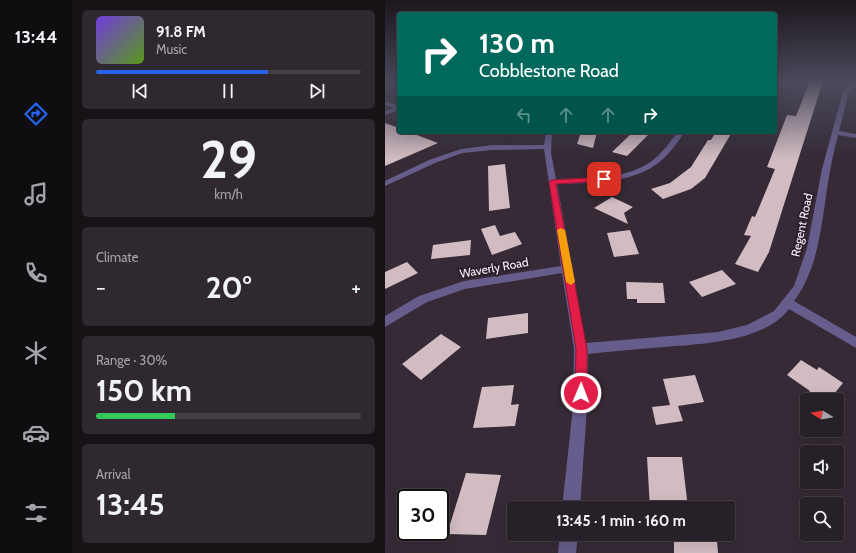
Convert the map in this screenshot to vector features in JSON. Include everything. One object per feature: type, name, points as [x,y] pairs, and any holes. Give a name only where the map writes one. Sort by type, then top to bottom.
[{"type":"street","name":"Regent Road","points":[[581,349],[718,337],[750,329],[778,314],[799,287],[812,248],[826,169],[842,107]]},
{"type":"street","points":[[385,113],[397,108]]},
{"type":"street","points":[[836,133],[856,136]]},
{"type":"street","points":[[549,134],[547,147],[552,182],[581,349],[580,407],[572,501]]},
{"type":"street","points":[[552,182],[604,179],[628,174],[647,167],[662,157],[680,134]]},
{"type":"street","points":[[385,184],[440,159],[460,152],[478,148],[547,147]]},
{"type":"street","name":"Waverly Road","points":[[385,322],[423,299],[464,285],[568,269]]},
{"type":"street","points":[[788,303],[856,343]]},
{"type":"street","points":[[567,553],[568,541]]},
{"type":"building","points":[[800,107],[815,107],[769,252],[758,272],[735,264],[751,236],[744,235],[752,216],[755,217],[775,169],[767,167],[787,115],[796,116]]},
{"type":"building","points":[[385,123],[397,127],[397,134],[414,134],[438,143],[385,166]]},
{"type":"building","points":[[580,134],[596,134],[593,148],[577,144]]},
{"type":"building","points":[[631,134],[649,134],[627,156],[612,152]]},
{"type":"building","points":[[715,134],[731,134],[705,178],[691,189],[663,199],[651,189],[670,183],[691,167],[708,140],[711,140]]},
{"type":"building","points":[[505,164],[510,208],[489,211],[488,166]]},
{"type":"building","points":[[612,197],[633,207],[624,213],[628,224],[594,208]]},
{"type":"building","points":[[495,225],[500,236],[515,232],[522,244],[492,255],[481,229]]},
{"type":"building","points":[[630,230],[639,254],[614,257],[607,233]]},
{"type":"building","points":[[471,240],[470,255],[431,259],[433,245]]},
{"type":"building","points":[[407,262],[418,273],[385,289],[385,272]]},
{"type":"building","points":[[722,270],[736,284],[702,297],[689,282]]},
{"type":"building","points":[[626,282],[663,283],[665,303],[637,303],[637,299],[627,299]]},
{"type":"building","points":[[528,313],[528,333],[486,339],[488,318]]},
{"type":"building","points":[[441,334],[461,347],[421,380],[402,364]]},
{"type":"building","points":[[801,360],[817,370],[819,367],[843,383],[835,393],[808,393],[810,391],[787,375]]},
{"type":"building","points":[[695,375],[704,402],[678,406],[683,421],[656,425],[652,407],[670,405],[663,379]]},
{"type":"building","points":[[514,385],[511,405],[519,404],[515,426],[473,428],[482,387]]},
{"type":"building","points":[[647,457],[682,457],[687,501],[650,501]]},
{"type":"building","points":[[466,473],[501,475],[486,535],[449,534],[449,528]]},
{"type":"building","points":[[674,541],[717,541],[718,553],[674,553]]},
{"type":"slow traffic","points":[[561,230],[571,282]]},
{"type":"route","points":[[581,393],[581,349],[552,182],[604,179]]}]
